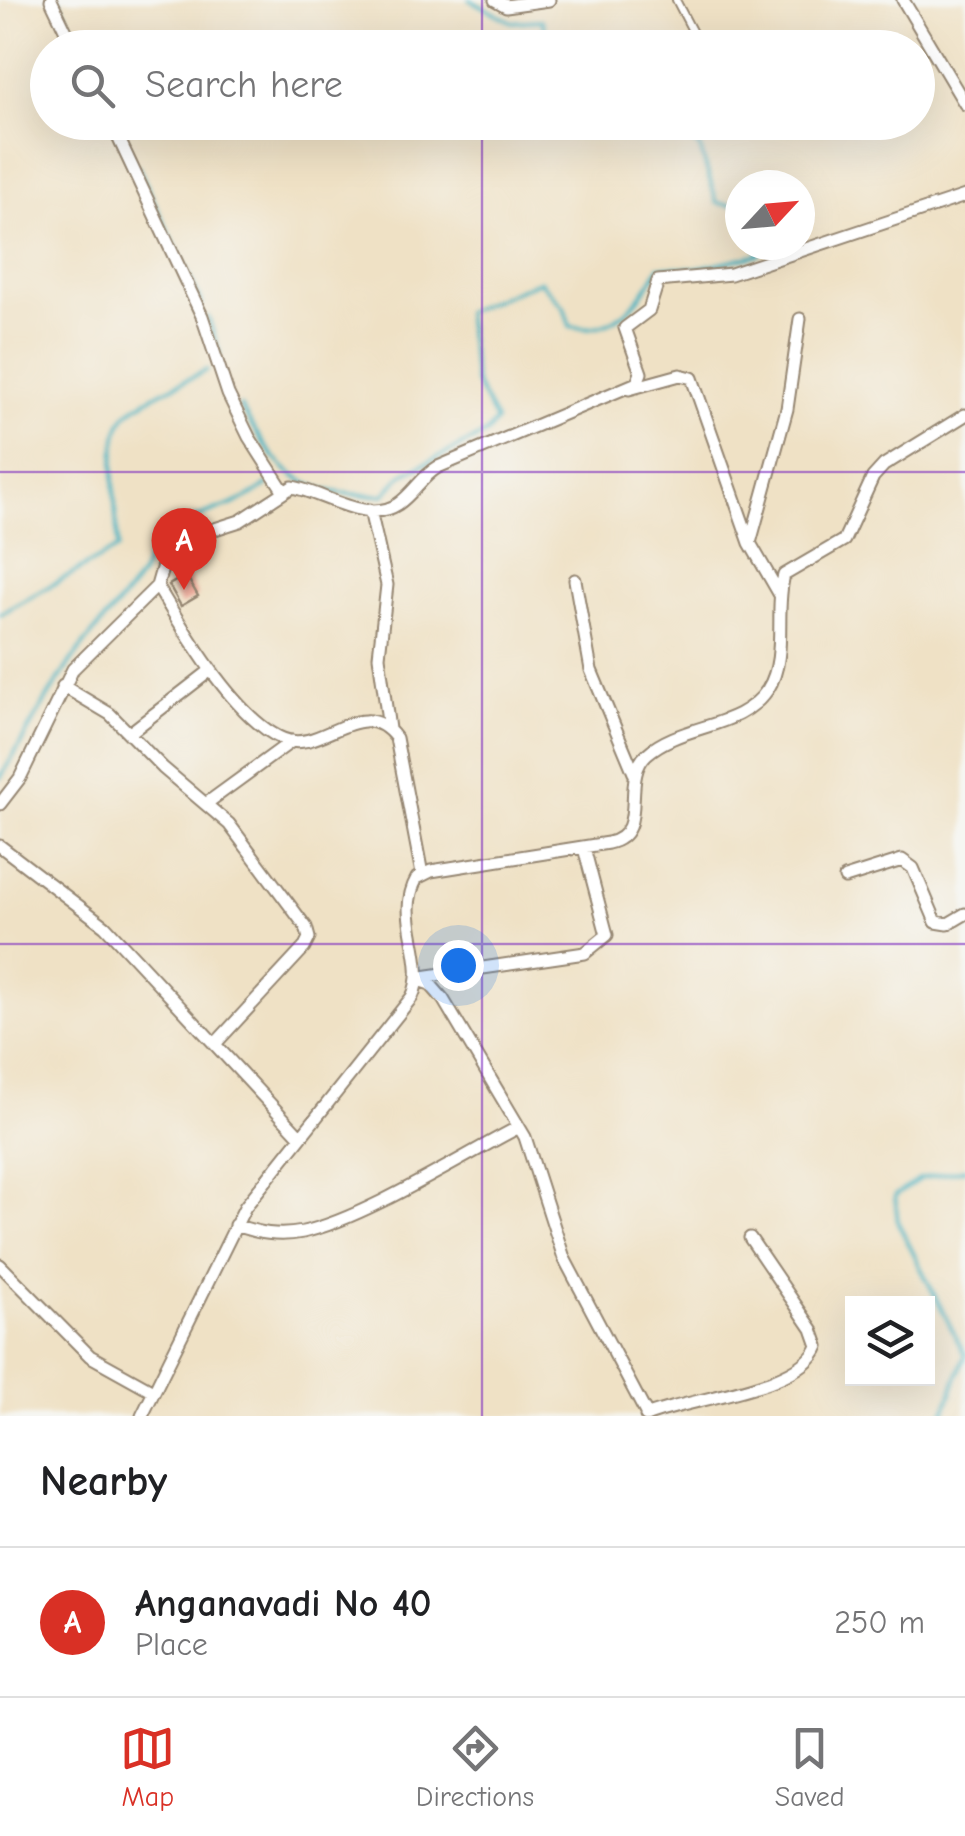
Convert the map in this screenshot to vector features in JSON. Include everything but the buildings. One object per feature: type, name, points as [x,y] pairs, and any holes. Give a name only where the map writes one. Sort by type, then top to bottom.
[{"type":"street","points":[[51,0],[65,30]]},
{"type":"street","points":[[495,0],[506,6],[549,0]]},
{"type":"street","points":[[903,0],[921,30]]},
{"type":"street","points":[[935,54],[965,104]]},
{"type":"street","points":[[119,140],[202,316],[228,394],[284,490]]},
{"type":"street","points":[[629,389],[641,373],[625,328],[650,310],[658,281],[730,274],[965,196]]},
{"type":"street","points":[[750,543],[787,409],[800,319]]},
{"type":"street","points":[[0,804],[20,778],[63,686],[92,646],[157,586],[167,551],[180,540],[240,521],[284,490],[306,489],[370,510],[398,504],[423,475],[438,466],[629,389],[680,375],[692,378],[750,543],[780,596]]},
{"type":"street","points":[[634,773],[649,752],[750,708],[766,691],[776,667],[780,596],[788,571],[844,540],[878,470],[965,415]]},
{"type":"street","points":[[370,510],[387,585],[379,656],[389,729],[396,738],[422,874]]},
{"type":"street","points":[[142,1416],[235,1225],[300,1136],[412,997],[417,978],[406,908],[412,888],[422,874],[616,842],[630,830],[634,773],[591,670],[575,580]]},
{"type":"street","points":[[157,586],[211,670],[260,721],[292,741]]},
{"type":"street","points":[[130,732],[211,670]]},
{"type":"street","points":[[63,686],[130,732],[163,768],[229,824],[309,933],[304,948],[216,1044]]},
{"type":"street","points":[[207,804],[292,741],[366,720],[389,729]]},
{"type":"street","points":[[0,846],[106,926],[300,1136]]},
{"type":"street","points":[[417,978],[506,968],[596,948],[607,935],[584,848]]},
{"type":"street","points":[[845,878],[902,860],[913,868],[936,922],[948,924],[965,914]]},
{"type":"street","points":[[417,978],[444,998],[519,1127],[536,1162],[564,1258],[647,1416],[788,1374],[811,1362],[818,1346],[812,1329],[750,1238]]},
{"type":"street","points":[[235,1225],[262,1234],[284,1234],[328,1224],[519,1127]]},
{"type":"street","points":[[0,1265],[90,1356],[154,1391]]},
{"type":"lane","points":[[676,0],[692,30]]},
{"type":"waterway","points":[[59,0],[73,30]]},
{"type":"waterway","points":[[470,0],[512,22],[542,20],[545,30]]},
{"type":"waterway","points":[[690,140],[700,148],[717,203],[725,204]]},
{"type":"waterway","points":[[138,167],[202,304]]},
{"type":"waterway","points":[[240,406],[268,449],[296,477],[332,492],[384,495],[402,475],[487,433],[496,421],[475,382],[465,312],[540,281],[564,307],[570,326],[600,326],[635,303],[659,267],[698,268],[733,260]]},
{"type":"waterway","points":[[208,317],[220,355]]},
{"type":"waterway","points":[[0,614],[118,548],[115,455],[122,421],[148,399],[207,370]]},
{"type":"waterway","points":[[0,778],[61,676],[141,575],[154,545],[176,527],[240,501],[268,484]]},
{"type":"waterway","points":[[943,1416],[965,1355],[898,1223],[895,1196],[919,1179],[965,1169]]},
{"type":"place","name":"Anganavadi No 40","points":[[184,590]]}]
